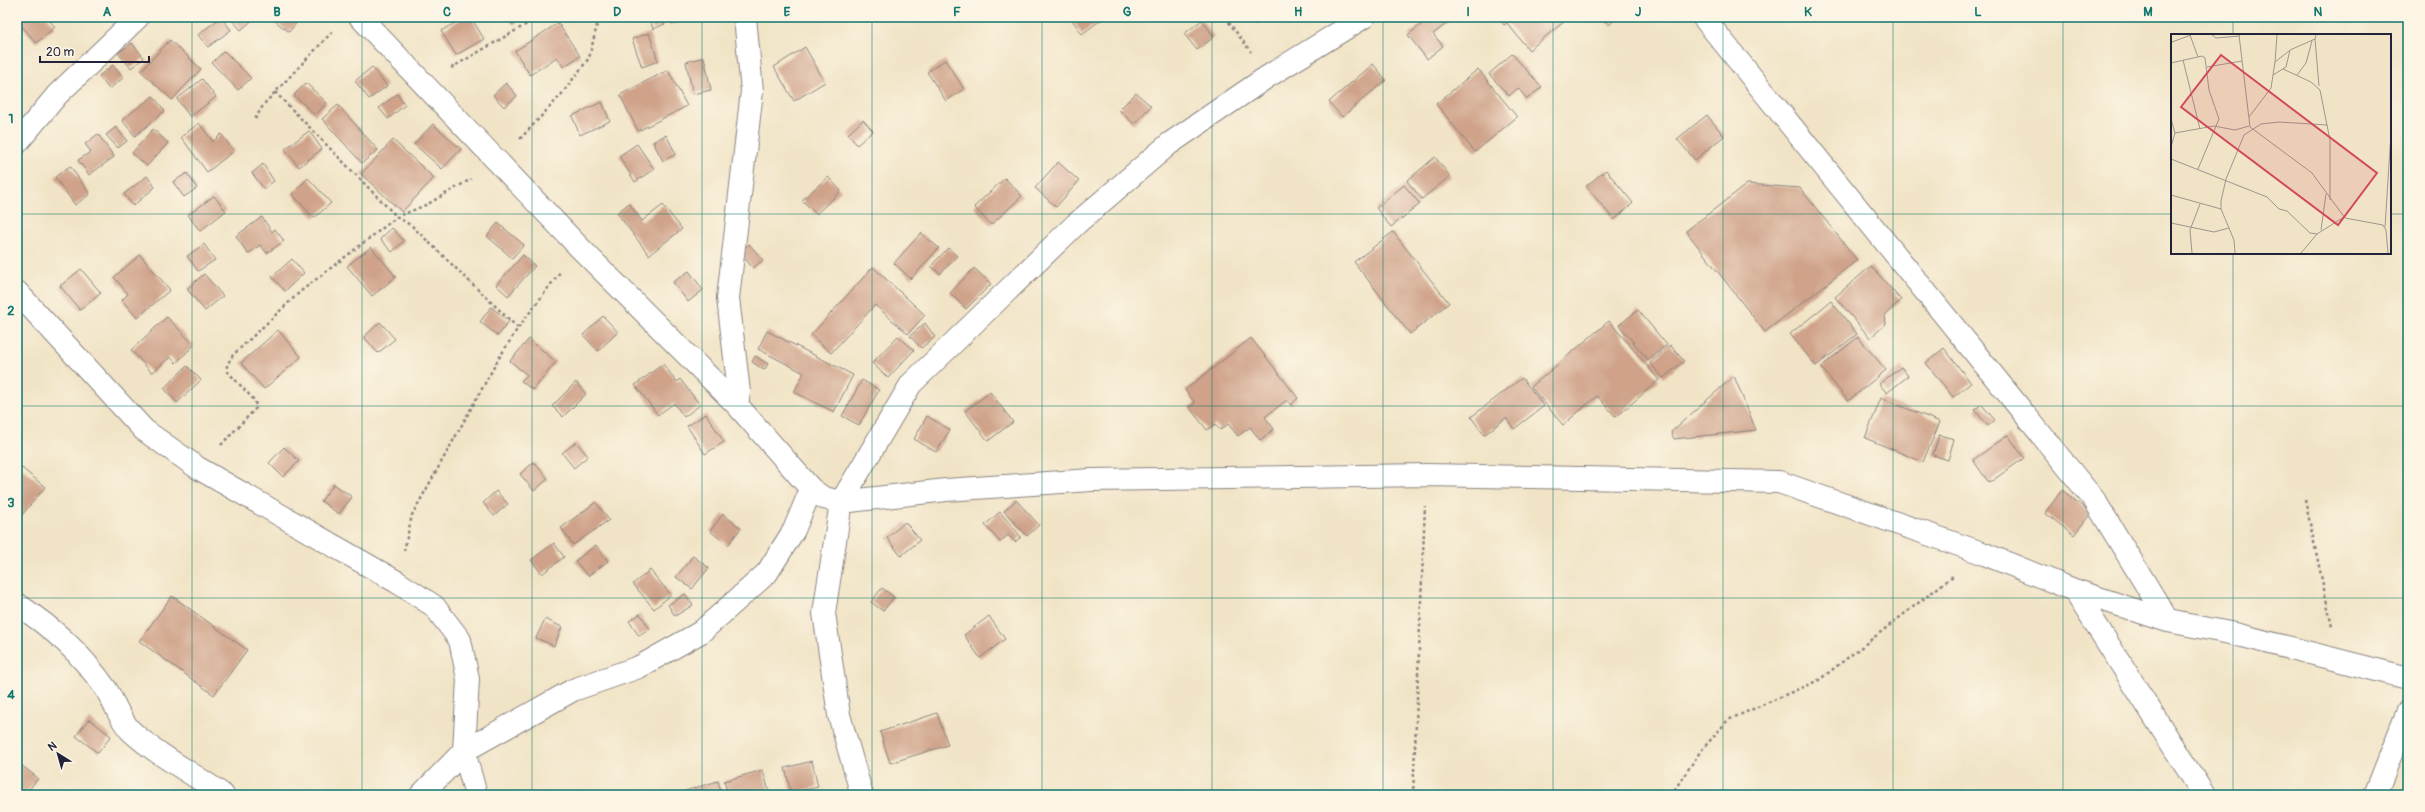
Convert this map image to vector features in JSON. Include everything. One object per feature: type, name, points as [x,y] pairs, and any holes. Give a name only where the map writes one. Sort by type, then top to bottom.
[{"type":"street","points":[[17,143],[57,95],[138,17]]},
{"type":"street","points":[[360,17],[580,247],[736,405],[811,489],[824,498],[841,502],[946,490],[1091,480],[1427,475],[1779,482],[1982,553],[2074,590],[2168,621],[2235,634],[2408,678]]},
{"type":"street","points":[[736,405],[739,392],[728,298],[752,91],[745,17]]},
{"type":"street","points":[[862,795],[839,716],[824,614],[841,502],[911,384],[1076,224],[1168,144],[1267,77],[1364,17]]},
{"type":"street","points":[[1703,17],[2096,501],[2168,621]]},
{"type":"street","points":[[17,292],[144,430],[198,468],[397,582],[434,606],[460,640],[468,679],[464,751],[476,795]]},
{"type":"street","points":[[421,795],[464,751],[573,690],[639,667],[701,632],[767,573],[794,530],[811,489]]},
{"type":"street","points":[[2074,590],[2204,795]]},
{"type":"street","points":[[17,604],[50,626],[88,664],[112,699],[130,730],[159,753],[197,776],[222,795]]},
{"type":"street","points":[[2376,795],[2408,710]]},
{"type":"path","points":[[424,83],[539,17]]},
{"type":"path","points":[[198,468],[256,408],[255,401],[227,371],[227,365],[233,355],[301,290],[397,217],[428,204],[498,162],[561,95],[589,58],[599,17]]},
{"type":"path","points":[[1224,17],[1267,77]]},
{"type":"path","points":[[255,119],[275,92],[335,28]]},
{"type":"path","points":[[275,92],[397,217],[412,226],[518,328]]},
{"type":"path","points":[[397,582],[412,515],[518,328],[580,247]]},
{"type":"path","points":[[1413,795],[1427,475]]},
{"type":"path","points":[[2305,500],[2339,661]]},
{"type":"path","points":[[1671,795],[1700,752],[1728,720],[1820,680],[1982,553]]},
{"type":"building","points":[[17,17],[47,17],[55,27],[36,43],[17,20]]},
{"type":"building","points":[[221,17],[231,30],[208,47],[198,35]]},
{"type":"building","points":[[229,17],[256,17],[241,30]]},
{"type":"building","points":[[270,17],[301,17],[289,32]]},
{"type":"building","points":[[465,17],[471,17],[484,39],[456,55],[441,31]]},
{"type":"building","points":[[507,17],[524,17],[513,25]]},
{"type":"building","points":[[649,17],[663,17],[665,24],[653,29]]},
{"type":"building","points":[[671,17],[707,17],[707,18],[672,24]]},
{"type":"building","points":[[1070,17],[1105,17],[1082,34]]},
{"type":"building","points":[[1251,17],[1266,17],[1257,24]]},
{"type":"building","points":[[1430,17],[1447,17],[1450,21],[1433,34],[1443,46],[1427,59],[1408,35]]},
{"type":"building","points":[[1497,17],[1562,17],[1565,21],[1529,50],[1507,23],[1504,25]]},
{"type":"building","points":[[1602,17],[1618,17],[1609,25]]},
{"type":"building","points":[[1202,20],[1214,37],[1197,50],[1184,34]]},
{"type":"building","points":[[558,23],[580,56],[563,67],[557,57],[530,75],[515,51]]},
{"type":"building","points":[[649,33],[658,61],[642,67],[632,39]]},
{"type":"building","points":[[170,40],[201,69],[172,100],[141,71]]},
{"type":"building","points":[[132,43],[144,58],[131,68],[118,53]]},
{"type":"building","points":[[805,47],[825,82],[794,101],[774,67]]},
{"type":"building","points":[[224,51],[251,78],[238,90],[212,63]]},
{"type":"building","points":[[1512,54],[1542,87],[1527,99],[1518,88],[1509,96],[1489,74]]},
{"type":"building","points":[[704,57],[711,90],[693,94],[686,62]]},
{"type":"building","points":[[945,60],[964,89],[946,101],[927,72]]},
{"type":"building","points":[[1373,64],[1386,80],[1342,117],[1329,102]]},
{"type":"building","points":[[113,65],[123,78],[109,89],[99,76]]},
{"type":"building","points":[[372,67],[387,86],[369,99],[355,81]]},
{"type":"building","points":[[1478,69],[1517,117],[1475,152],[1436,104]]},
{"type":"building","points":[[668,70],[687,106],[638,131],[620,95]]},
{"type":"building","points":[[202,79],[216,97],[190,117],[177,99]]},
{"type":"building","points":[[306,83],[327,103],[315,115],[294,95]]},
{"type":"building","points":[[506,83],[517,96],[504,107],[493,95]]},
{"type":"building","points":[[1136,93],[1151,106],[1134,124],[1119,110]]},
{"type":"building","points":[[397,94],[405,105],[388,119],[379,108]]},
{"type":"building","points":[[153,96],[165,111],[135,136],[122,120]]},
{"type":"building","points":[[602,102],[610,121],[580,135],[572,116]]},
{"type":"building","points":[[338,105],[378,150],[362,163],[322,119]]},
{"type":"building","points":[[1707,115],[1724,136],[1695,160],[1677,139]]},
{"type":"building","points":[[863,120],[873,131],[857,145],[848,134]]},
{"type":"building","points":[[199,123],[213,142],[221,134],[234,151],[207,172],[181,137]]},
{"type":"building","points":[[433,124],[461,149],[442,169],[414,144]]},
{"type":"building","points":[[116,127],[127,141],[118,148],[106,135]]},
{"type":"building","points":[[153,129],[168,143],[147,166],[132,153]]},
{"type":"building","points":[[309,131],[322,149],[299,167],[285,149]]},
{"type":"building","points":[[98,134],[114,157],[89,175],[78,160],[91,152],[85,144]]},
{"type":"building","points":[[666,135],[676,154],[663,161],[653,142]]},
{"type":"building","points":[[393,140],[434,178],[402,212],[361,174]]},
{"type":"building","points":[[637,144],[654,169],[635,182],[619,156]]},
{"type":"building","points":[[1435,157],[1450,176],[1422,199],[1407,181]]},
{"type":"building","points":[[1058,162],[1079,181],[1056,207],[1035,188]]},
{"type":"building","points":[[263,164],[274,181],[264,189],[252,173]]},
{"type":"building","points":[[70,166],[90,194],[75,205],[55,177]]},
{"type":"building","points":[[1606,170],[1633,203],[1614,220],[1586,186]]},
{"type":"building","points":[[187,173],[197,188],[184,197],[173,182]]},
{"type":"building","points":[[147,176],[155,187],[133,206],[124,194]]},
{"type":"building","points":[[828,177],[841,191],[816,214],[802,200]]},
{"type":"building","points":[[308,178],[331,203],[314,218],[292,194]]},
{"type":"building","points":[[1005,178],[1022,196],[991,225],[974,207]]},
{"type":"building","points":[[1747,184],[1800,188],[1857,260],[1765,332],[1686,231]]},
{"type":"building","points":[[1404,185],[1420,204],[1391,227],[1376,208]]},
{"type":"building","points":[[214,196],[226,211],[200,231],[188,215]]},
{"type":"building","points":[[629,203],[642,221],[663,205],[682,229],[649,255],[617,213]]},
{"type":"building","points":[[262,217],[272,232],[275,229],[284,241],[267,253],[260,245],[248,254],[236,236]]},
{"type":"building","points":[[498,223],[524,245],[512,258],[487,236]]},
{"type":"building","points":[[392,228],[404,241],[392,252],[380,239]]},
{"type":"building","points":[[1393,232],[1449,303],[1410,334],[1354,262]]},
{"type":"building","points":[[921,233],[939,248],[911,279],[894,263]]},
{"type":"building","points":[[204,244],[215,260],[198,271],[187,256]]},
{"type":"building","points":[[749,244],[763,260],[753,268],[740,253]]},
{"type":"building","points":[[371,247],[396,277],[372,296],[347,266]]},
{"type":"building","points":[[948,248],[957,256],[940,274],[931,266]]},
{"type":"building","points":[[140,255],[170,290],[137,318],[122,300],[128,294],[114,277]]},
{"type":"building","points":[[523,255],[535,266],[508,296],[496,285]]},
{"type":"building","points":[[292,259],[304,273],[285,291],[272,277]]},
{"type":"building","points":[[1871,266],[1901,300],[1885,315],[1886,324],[1870,338],[1835,297]]},
{"type":"building","points":[[873,267],[925,315],[908,334],[875,305],[831,353],[811,335]]},
{"type":"building","points":[[974,268],[991,284],[966,309],[950,293]]},
{"type":"building","points":[[81,269],[101,293],[80,310],[60,286]]},
{"type":"building","points":[[689,271],[703,290],[688,302],[673,282]]},
{"type":"building","points":[[204,274],[223,296],[205,311],[187,289]]},
{"type":"building","points":[[1831,301],[1857,334],[1816,366],[1790,334]]},
{"type":"building","points":[[491,307],[509,321],[498,336],[480,322]]},
{"type":"building","points":[[1638,310],[1667,345],[1648,360],[1619,325]]},
{"type":"building","points":[[603,316],[618,332],[598,351],[583,335]]},
{"type":"building","points":[[167,317],[194,345],[176,363],[170,357],[152,373],[131,350]]},
{"type":"building","points":[[1609,321],[1659,380],[1616,417],[1597,396],[1563,425],[1531,387]]},
{"type":"building","points":[[380,322],[395,339],[378,353],[364,337]]},
{"type":"building","points":[[925,323],[935,337],[921,348],[910,336]]},
{"type":"building","points":[[278,330],[301,357],[264,389],[241,363]]},
{"type":"building","points":[[767,331],[853,375],[834,412],[794,392],[804,373],[758,349]]},
{"type":"building","points":[[898,336],[914,350],[888,378],[872,363]]},
{"type":"building","points":[[1858,337],[1886,370],[1848,401],[1821,367]]},
{"type":"building","points":[[1251,338],[1298,398],[1291,405],[1287,400],[1265,417],[1274,429],[1260,440],[1250,427],[1238,436],[1228,424],[1220,430],[1215,424],[1207,430],[1189,407],[1195,403],[1185,390]]},
{"type":"building","points":[[529,339],[556,362],[533,390],[521,381],[527,375],[510,361]]},
{"type":"building","points":[[1670,345],[1684,361],[1663,378],[1650,363]]},
{"type":"building","points":[[1944,348],[1971,383],[1953,397],[1926,363]]},
{"type":"building","points":[[755,356],[768,364],[764,370],[752,362]]},
{"type":"building","points":[[663,364],[677,382],[680,379],[700,405],[684,417],[674,403],[658,415],[635,385]]},
{"type":"building","points":[[187,366],[201,380],[177,403],[164,388]]},
{"type":"building","points":[[1901,367],[1908,376],[1887,393],[1879,384]]},
{"type":"building","points":[[1734,376],[1756,430],[1674,439],[1671,432]]},
{"type":"building","points":[[1522,378],[1544,406],[1514,429],[1506,418],[1484,435],[1471,417]]},
{"type":"building","points":[[862,380],[879,390],[859,425],[842,416]]},
{"type":"building","points":[[576,382],[586,394],[563,417],[552,406]]},
{"type":"building","points":[[990,392],[1013,422],[988,441],[965,411]]},
{"type":"building","points":[[1881,398],[1940,422],[1923,462],[1865,438]]},
{"type":"building","points":[[1981,404],[1995,420],[1988,426],[1975,410]]},
{"type":"building","points":[[706,414],[724,442],[705,454],[687,426]]},
{"type":"building","points":[[927,416],[950,430],[936,452],[914,439]]},
{"type":"building","points":[[1939,435],[1954,439],[1948,460],[1933,455]]},
{"type":"building","points":[[2008,435],[2024,458],[1989,483],[1973,460]]},
{"type":"building","points":[[576,442],[588,456],[574,468],[562,453]]},
{"type":"building","points":[[284,447],[299,461],[283,477],[269,463]]},
{"type":"building","points":[[534,462],[548,479],[534,491],[520,474]]},
{"type":"building","points":[[17,464],[45,487],[17,521]]},
{"type":"building","points":[[334,484],[352,497],[339,514],[321,501]]},
{"type":"building","points":[[2062,490],[2091,513],[2074,535],[2045,513]]},
{"type":"building","points":[[496,491],[508,504],[494,516],[483,503]]},
{"type":"building","points":[[1016,500],[1039,525],[1027,536],[1004,511]]},
{"type":"building","points":[[596,502],[609,520],[573,545],[561,528]]},
{"type":"building","points":[[1000,512],[1021,537],[1015,542],[1008,535],[1000,542],[985,525]]},
{"type":"building","points":[[723,514],[741,528],[728,545],[710,531]]},
{"type":"building","points":[[905,522],[920,540],[901,556],[887,538]]},
{"type":"building","points":[[554,543],[564,557],[542,574],[531,560]]},
{"type":"building","points":[[596,545],[608,561],[588,576],[575,561]]},
{"type":"building","points":[[693,556],[709,568],[692,589],[676,577]]},
{"type":"building","points":[[650,570],[671,595],[654,609],[633,584]]},
{"type":"building","points":[[882,588],[894,597],[883,611],[871,602]]},
{"type":"building","points":[[685,594],[693,605],[675,616],[668,605]]},
{"type":"building","points":[[172,596],[247,650],[214,695],[139,641]]},
{"type":"building","points":[[640,614],[650,629],[639,636],[629,621]]},
{"type":"building","points":[[989,616],[1005,639],[980,658],[964,635]]},
{"type":"building","points":[[545,619],[562,627],[554,646],[536,638]]},
{"type":"building","points":[[937,713],[948,745],[890,763],[880,732]]},
{"type":"building","points":[[89,719],[111,736],[98,753],[76,736]]},
{"type":"building","points":[[812,761],[818,787],[791,793],[785,768]]},
{"type":"building","points":[[17,762],[38,778],[25,795],[17,795]]},
{"type":"building","points":[[763,770],[770,795],[728,795],[724,781]]},
{"type":"building","points":[[718,781],[722,795],[686,795],[685,791]]}]
